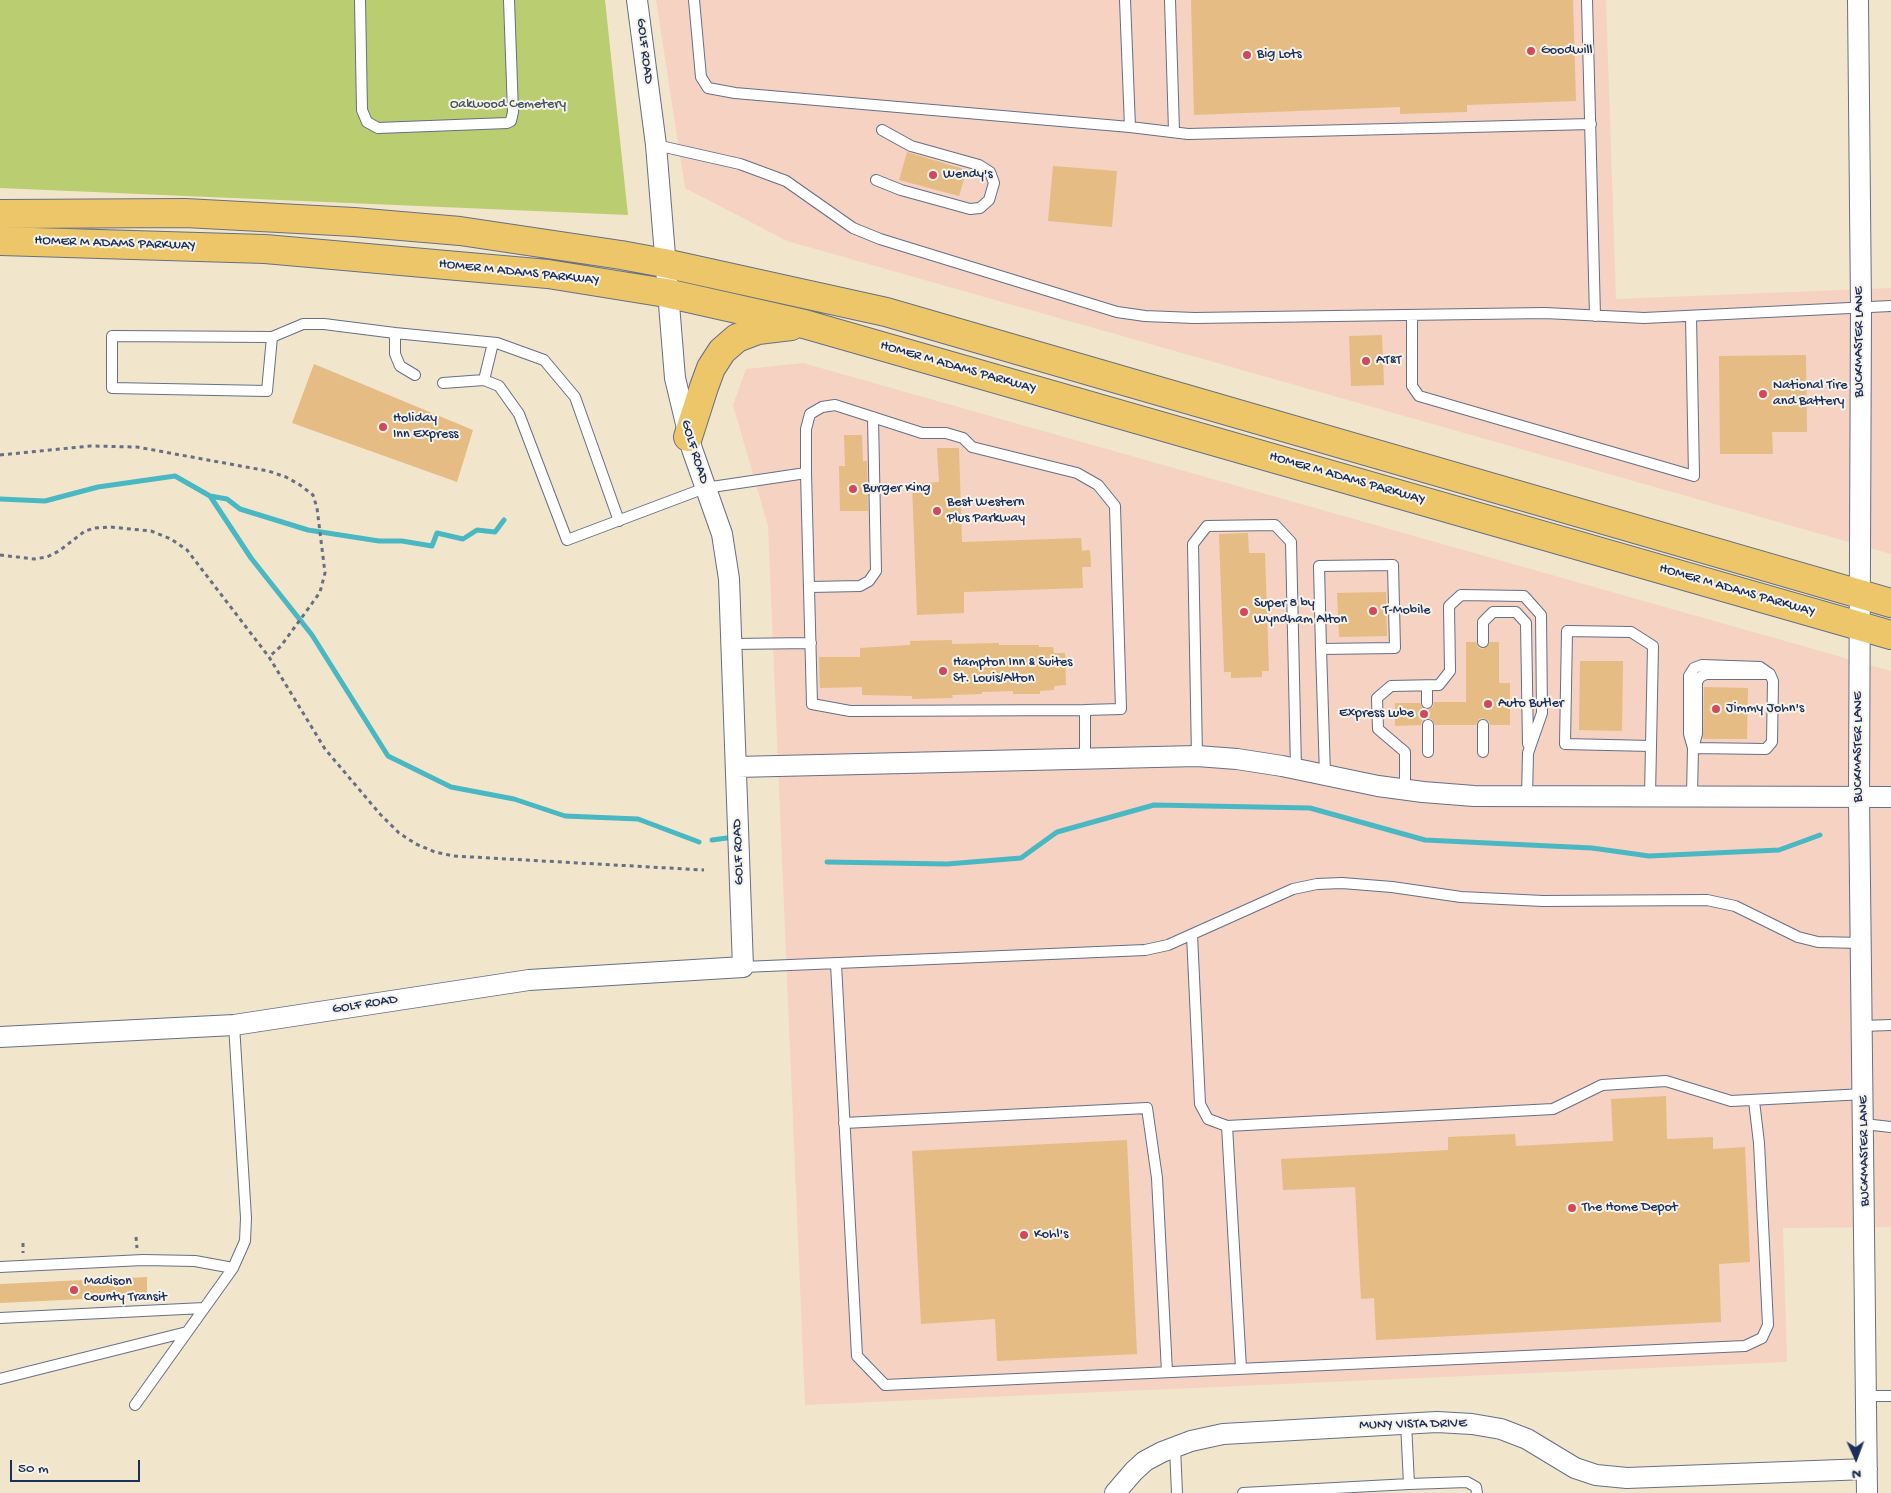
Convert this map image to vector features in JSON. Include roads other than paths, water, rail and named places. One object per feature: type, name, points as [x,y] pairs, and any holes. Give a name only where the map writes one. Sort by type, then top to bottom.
[{"type":"main road","name":"HOMER M ADAMS PARKWAY","points":[[0,214],[184,213],[354,222],[460,232],[664,263],[886,312],[1891,603]]},
{"type":"main road","name":"HOMER M ADAMS PARKWAY","points":[[0,240],[275,250],[548,274],[666,293],[804,324],[1891,635]]},
{"type":"main road","points":[[688,437],[711,368],[722,351],[738,338],[758,330],[804,324]]},
{"type":"street","name":"GOLF ROAD","points":[[0,1037],[234,1025],[529,980],[743,967],[729,579],[722,534],[688,437],[675,378],[666,293],[656,145],[637,0]]},
{"type":"street","name":"BUCKMASTER LANE","points":[[1858,0],[1861,306],[1859,797],[1864,1094],[1867,1493]]},
{"type":"street","points":[[736,767],[1198,756],[1237,759],[1405,790],[1474,796],[1692,795],[1891,797]]},
{"type":"street","name":"MUNY VISTA DRIVE","points":[[1115,1493],[1145,1461],[1191,1441],[1223,1434],[1406,1423],[1472,1424],[1501,1429],[1527,1439],[1575,1468],[1596,1475],[1627,1478],[1867,1470]]},
{"type":"lane","points":[[360,0],[362,110],[367,122],[378,128],[507,123],[511,120],[513,112],[510,0]]},
{"type":"lane","points":[[694,0],[701,77],[708,88],[777,97],[1130,127],[1188,134],[1591,124]]},
{"type":"lane","points":[[1125,0],[1130,127]]},
{"type":"lane","points":[[1170,0],[1174,131]]},
{"type":"lane","points":[[1587,0],[1595,316]]},
{"type":"lane","points":[[876,180],[901,190],[970,209],[980,208],[989,200],[994,183],[990,172],[979,165],[910,146],[882,130]]},
{"type":"lane","points":[[656,145],[740,164],[786,180],[853,228],[880,239],[1117,312],[1145,316],[1194,318],[1545,313],[1644,318],[1891,306]]},
{"type":"lane","points":[[1412,315],[1412,386],[1419,396],[1694,476],[1691,316]]},
{"type":"lane","points":[[272,337],[267,392],[112,388],[112,336],[272,337],[303,324],[324,324],[492,343],[544,360],[575,397],[619,521]]},
{"type":"lane","points":[[395,333],[395,354],[400,366],[415,375]]},
{"type":"lane","points":[[484,380],[492,343]]},
{"type":"lane","points":[[444,383],[484,380],[499,386],[519,414],[567,540],[705,488],[806,473]]},
{"type":"lane","points":[[836,405],[873,417],[922,433],[946,433],[963,438],[972,447],[1077,474],[1098,485],[1115,506],[1121,709],[850,711],[812,704],[806,429],[810,414],[822,407],[836,405]]},
{"type":"lane","points":[[810,587],[860,586],[869,581],[876,570],[873,417]]},
{"type":"lane","points":[[1198,756],[1193,544],[1207,526],[1275,525],[1291,542],[1296,769]]},
{"type":"lane","points":[[1321,648],[1395,648],[1393,565],[1319,566],[1321,648],[1325,775]]},
{"type":"lane","points":[[1405,790],[1404,752],[1378,729],[1377,698],[1391,686],[1439,685],[1450,671],[1449,606],[1461,595],[1524,596],[1541,614],[1542,713],[1528,753]]},
{"type":"lane","points":[[1483,642],[1483,622],[1493,612],[1516,612],[1526,624],[1528,797]]},
{"type":"lane","points":[[1650,795],[1652,746],[1653,646],[1631,632],[1566,631],[1565,744],[1652,746]]},
{"type":"lane","points":[[732,644],[811,643]]},
{"type":"lane","points":[[1692,795],[1693,748],[1688,734],[1689,676],[1694,668],[1702,665],[1760,667],[1770,674],[1774,681],[1772,742],[1766,749],[1693,748]]},
{"type":"lane","points":[[1427,686],[1427,702]]},
{"type":"lane","points":[[1085,710],[1085,758]]},
{"type":"lane","points":[[1428,725],[1428,752]]},
{"type":"lane","points":[[1483,725],[1483,752]]},
{"type":"lane","points":[[743,967],[1145,950],[1168,945],[1293,889],[1317,884],[1342,883],[1392,887],[1462,897],[1543,901],[1706,900],[1740,908],[1798,937],[1818,942],[1861,943]]},
{"type":"lane","points":[[1192,935],[1200,1104],[1208,1119],[1227,1126],[1554,1110],[1602,1085],[1666,1081],[1731,1101],[1864,1094]]},
{"type":"lane","points":[[836,964],[857,1356],[886,1385],[1745,1346],[1762,1338],[1768,1324],[1759,1143],[1754,1101]]},
{"type":"lane","points":[[135,1405],[233,1268],[244,1242],[246,1218],[234,1025]]},
{"type":"lane","points":[[1862,1026],[1891,1025]]},
{"type":"lane","points":[[844,1123],[1147,1108],[1157,1178],[1167,1372]]},
{"type":"lane","points":[[1864,1124],[1891,1127]]},
{"type":"lane","points":[[1227,1126],[1241,1368]]},
{"type":"lane","points":[[0,1267],[143,1260],[195,1261],[233,1268]]},
{"type":"lane","points":[[0,1318],[204,1308]]},
{"type":"lane","points":[[0,1379],[187,1332]]},
{"type":"lane","points":[[1867,1396],[1891,1396]]},
{"type":"lane","points":[[1406,1423],[1409,1484]]},
{"type":"lane","points":[[1175,1447],[1177,1493]]},
{"type":"lane","points":[[1243,1493],[1467,1482],[1476,1487],[1477,1493]]},
{"type":"waterway","points":[[0,499],[45,501],[98,487],[175,476],[210,496],[251,558],[312,635],[388,756],[451,787],[514,799],[565,816],[638,819],[699,842]]},
{"type":"waterway","points":[[210,496],[227,499],[240,509],[308,530],[379,541],[402,541],[432,546],[437,533],[463,539],[477,530],[495,532],[504,520]]},
{"type":"waterway","points":[[827,862],[947,864],[1021,858],[1057,832],[1154,805],[1310,808],[1425,840],[1592,848],[1649,856],[1779,850],[1820,835]]},
{"type":"waterway","points":[[712,840],[727,838]]},
{"type":"place","name":"Goodwill","points":[[1531,51]]},
{"type":"place","name":"Big Lots","points":[[1247,55]]},
{"type":"place","name":"Wendy's","points":[[933,175]]},
{"type":"place","name":"AT&T","points":[[1366,361]]},
{"type":"place","name":"National Tire and Battery","points":[[1763,394]]},
{"type":"place","name":"Holiday Inn Express","points":[[383,427]]},
{"type":"place","name":"Burger King","points":[[853,489]]},
{"type":"place","name":"Best Western Plus Parkway","points":[[937,511]]},
{"type":"place","name":"T-Mobile","points":[[1373,611]]},
{"type":"place","name":"Super 8 by Wyndham Alton","points":[[1244,612]]},
{"type":"place","name":"Hampton Inn & Suites St. Louis/Alton","points":[[943,671]]},
{"type":"place","name":"Auto Butler","points":[[1488,704]]},
{"type":"place","name":"Jimmy John's","points":[[1716,709]]},
{"type":"place","name":"Express Lube","points":[[1424,714]]},
{"type":"place","name":"The Home Depot","points":[[1572,1208]]},
{"type":"place","name":"Kohl's","points":[[1024,1235]]},
{"type":"place","name":"Madison County Transit","points":[[74,1290]]},
{"type":"park label","name":"Oakwood Cemetery","points":[[508,105]]}]
